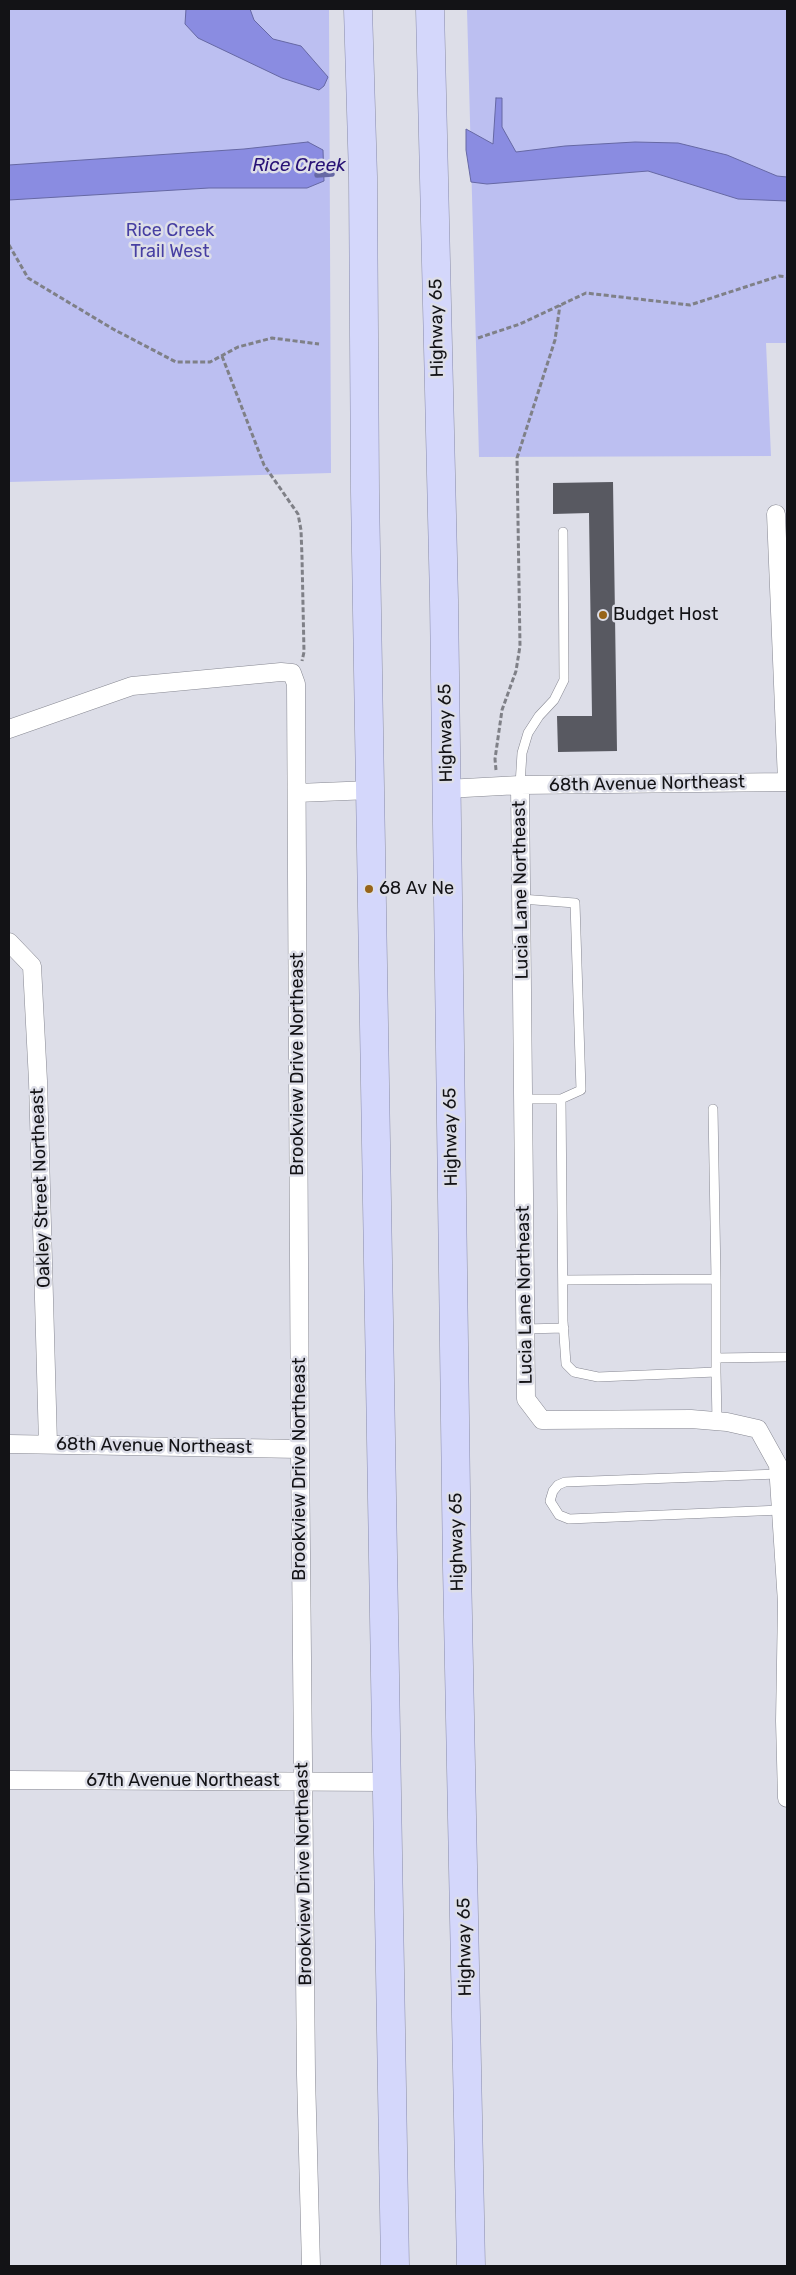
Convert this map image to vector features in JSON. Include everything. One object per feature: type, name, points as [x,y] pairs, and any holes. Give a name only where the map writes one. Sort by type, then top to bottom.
[{"type":"highway","points":[[358,9],[363,177],[365,492],[395,2266]]},
{"type":"highway","name":"Highway 65","points":[[430,9],[446,789],[457,1567],[471,2266]]},
{"type":"street","points":[[776,514],[787,782]]},
{"type":"street","points":[[9,729],[132,686],[281,672],[292,673]]},
{"type":"street","name":"Brookview Drive Northeast","points":[[292,673],[296,684],[303,1781],[311,2266]]},
{"type":"street","name":"68th Avenue Northeast","points":[[446,789],[520,785],[787,782]]},
{"type":"street","name":"Lucia Lane Northeast","points":[[520,785],[526,1399],[542,1420],[691,1419],[717,1421],[758,1429],[778,1465],[787,1603],[785,1721],[787,1798]]},
{"type":"street","points":[[297,794],[370,790]]},
{"type":"street","name":"Oakley Street Northeast","points":[[9,942],[32,966],[38,1081],[48,1444]]},
{"type":"street","name":"68th Avenue Northeast","points":[[9,1444],[300,1449]]},
{"type":"street","name":"67th Avenue Northeast","points":[[9,1780],[387,1782]]},
{"type":"lane","points":[[520,785],[522,753],[528,734],[539,716],[554,700],[564,680],[563,532]]},
{"type":"lane","points":[[521,899],[575,903],[581,1090],[561,1099],[523,1099]]},
{"type":"lane","points":[[561,1099],[566,1364],[574,1372],[598,1377],[716,1372]]},
{"type":"lane","points":[[712,1109],[717,1421]]},
{"type":"lane","points":[[563,1280],[716,1279]]},
{"type":"lane","points":[[525,1329],[564,1328]]},
{"type":"lane","points":[[716,1358],[787,1357]]},
{"type":"lane","points":[[778,1474],[565,1482],[558,1485],[553,1491],[550,1501],[559,1515],[569,1519],[781,1510]]},
{"type":"path","points":[[9,246],[28,278],[112,328],[176,362],[210,362],[238,347],[272,338],[319,344]]},
{"type":"path","points":[[478,338],[520,324],[586,293],[690,305],[779,276],[787,277]]},
{"type":"path","points":[[496,786],[495,759],[502,710],[516,671],[520,646],[516,458],[555,340],[560,306]]},
{"type":"path","points":[[222,356],[264,465],[298,514],[301,530],[304,652],[303,661],[292,673]]},
{"type":"green space","name":"Rice Creek Trail West","points":[[9,9],[329,9],[331,473],[9,482]]},
{"type":"green space","points":[[467,9],[787,9],[787,343],[766,343],[771,456],[479,457]]},
{"type":"water","points":[[186,9],[250,9],[254,20],[273,39],[301,46],[328,77],[324,86],[319,90],[282,78],[198,38],[185,24]]},
{"type":"water","points":[[496,98],[502,98],[502,127],[516,152],[565,146],[635,142],[678,143],[727,155],[777,176],[787,177],[787,201],[738,199],[648,171],[487,184],[471,182],[466,150],[466,129],[493,144]]},
{"type":"water","name":"Rice Creek","points":[[308,142],[323,150],[324,181],[307,188],[209,188],[9,200],[9,165],[244,149]]},
{"type":"building","name":"Budget Host","points":[[613,482],[617,751],[558,752],[557,716],[592,716],[589,513],[553,514],[553,483]]},
{"type":"waterway","name":"Rice Creek","points":[[317,175],[332,174]]},
{"type":"place","name":"Budget Host","points":[[603,615]]},
{"type":"place","name":"68 Av Ne","points":[[369,889]]}]
